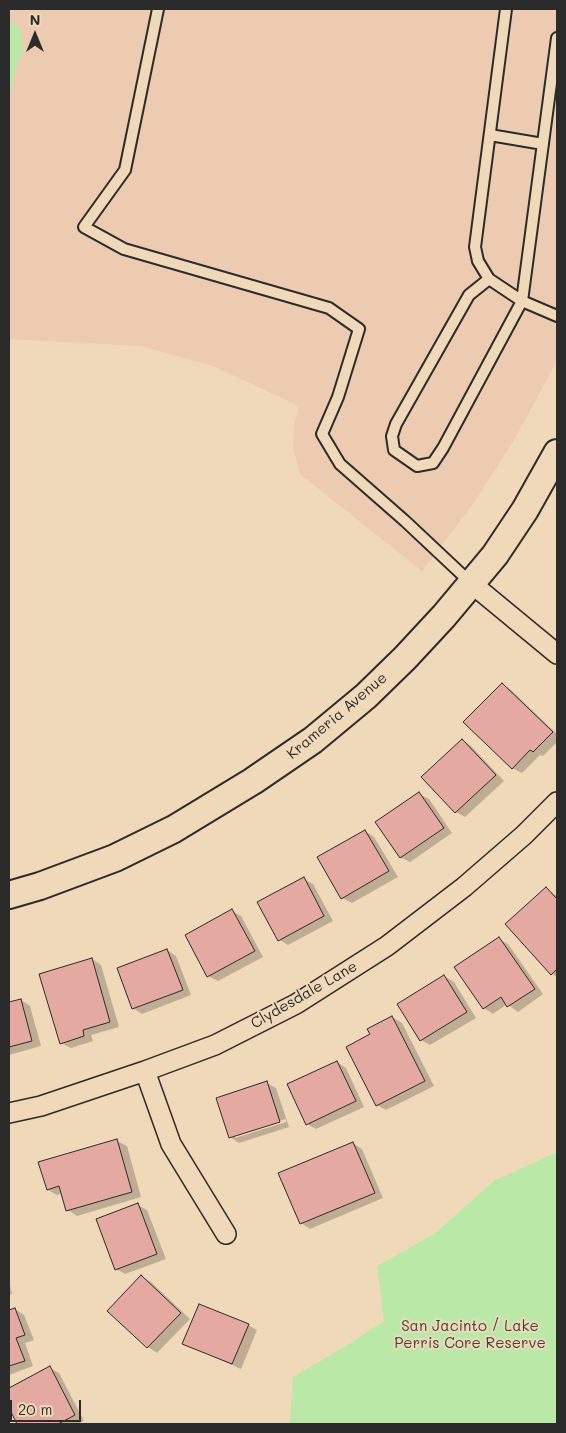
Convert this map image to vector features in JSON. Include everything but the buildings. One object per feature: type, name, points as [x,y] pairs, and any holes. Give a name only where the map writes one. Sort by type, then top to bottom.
[{"type":"street","name":"Krameria Avenue","points":[[9,894],[40,886],[114,858],[174,829],[253,781],[313,740],[366,696],[412,651],[444,616],[495,555],[520,517],[557,452]]},
{"type":"street","points":[[471,583],[557,654]]},
{"type":"street","name":"Clydesdale Lane","points":[[9,1113],[41,1106],[215,1045],[296,1004],[387,946],[464,887],[524,835],[557,802]]},
{"type":"street","points":[[145,1071],[171,1144],[226,1234]]},
{"type":"lane","points":[[158,9],[125,170],[84,226],[124,249],[329,308],[359,329],[338,397],[322,434],[340,464],[405,521],[471,583]]},
{"type":"lane","points":[[506,9],[476,247],[478,261],[489,280],[522,301],[557,316]]},
{"type":"lane","points":[[489,280],[469,295],[396,424],[392,436],[394,450],[417,466],[433,462],[443,448],[522,301],[557,38]]},
{"type":"lane","points":[[490,135],[544,144]]},
{"type":"shaded area","points":[[9,9],[557,9],[557,358],[513,442],[473,504],[422,571],[301,475],[293,448],[294,426],[299,406],[213,366],[141,346],[9,339]]},
{"type":"green space","points":[[9,20],[21,29],[23,51],[16,67],[9,101]]},
{"type":"green space","name":"San Jacinto / Lake Perris Core Reserve","points":[[557,1152],[557,1424],[290,1424],[293,1377],[384,1321],[377,1266],[434,1234],[494,1181]]}]
